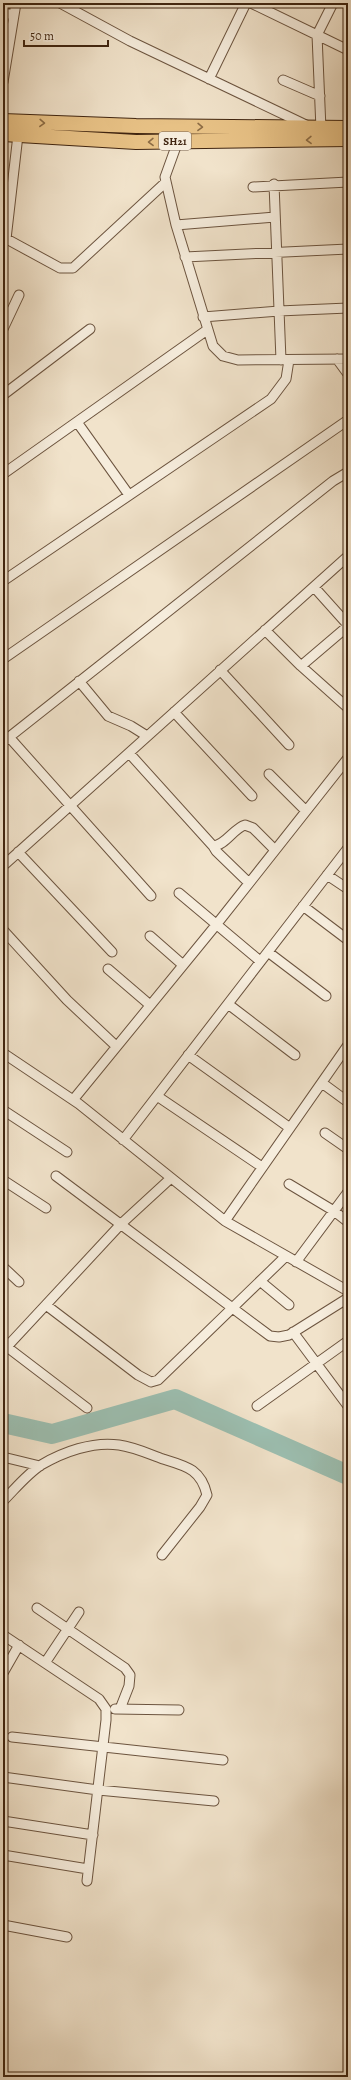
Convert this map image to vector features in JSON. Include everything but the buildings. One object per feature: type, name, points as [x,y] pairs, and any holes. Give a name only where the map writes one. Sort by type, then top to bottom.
[{"type":"main road","name":"SH21","points":[[3,121],[136,126],[348,139]]},
{"type":"main road","name":"SH21","points":[[3,134],[136,142],[178,141],[317,129],[348,128]]},
{"type":"street","points":[[3,82],[16,3]]},
{"type":"street","points":[[60,3],[209,79],[317,129],[320,96],[317,35],[333,3]]},
{"type":"street","points":[[209,79],[244,4],[348,50]]},
{"type":"street","points":[[3,13],[14,15]]},
{"type":"street","points":[[283,80],[320,96]]},
{"type":"street","points":[[18,135],[4,238],[60,268],[73,268],[166,182]]},
{"type":"street","points":[[178,141],[166,170],[166,182],[185,257],[213,346],[223,356],[238,360],[348,359]]},
{"type":"street","points":[[253,187],[274,184],[348,182]]},
{"type":"street","points":[[3,581],[271,399],[286,379],[279,311],[274,184]]},
{"type":"street","points":[[176,225],[275,217]]},
{"type":"street","points":[[185,257],[348,249]]},
{"type":"street","points":[[3,329],[19,295]]},
{"type":"street","points":[[203,317],[279,311],[348,308]]},
{"type":"street","points":[[3,395],[90,329]]},
{"type":"street","points":[[3,474],[207,330]]},
{"type":"street","points":[[337,359],[348,374]]},
{"type":"street","points":[[3,659],[348,420]]},
{"type":"street","points":[[77,422],[129,496]]},
{"type":"street","points":[[151,896],[70,806],[6,739],[333,481],[348,472]]},
{"type":"street","points":[[3,866],[348,556]]},
{"type":"street","points":[[301,666],[348,625],[314,587]]},
{"type":"street","points":[[265,630],[301,666],[348,708]]},
{"type":"street","points":[[220,670],[289,745]]},
{"type":"street","points":[[79,682],[108,716],[147,736]]},
{"type":"street","points":[[174,712],[252,796]]},
{"type":"street","points":[[129,753],[216,851],[249,882]]},
{"type":"street","points":[[72,1100],[216,925],[348,758]]},
{"type":"street","points":[[269,774],[306,811]]},
{"type":"street","points":[[213,846],[218,845],[240,827],[245,825],[253,828],[275,850]]},
{"type":"street","points":[[123,1140],[348,848]]},
{"type":"street","points":[[18,852],[112,952]]},
{"type":"street","points":[[327,875],[348,889]]},
{"type":"street","points":[[179,893],[260,961]]},
{"type":"street","points":[[303,906],[348,940]]},
{"type":"street","points":[[3,930],[67,1000],[116,1046]]},
{"type":"street","points":[[150,936],[183,965]]},
{"type":"street","points":[[268,952],[326,996]]},
{"type":"street","points":[[108,968],[150,1005]]},
{"type":"street","points":[[228,1004],[295,1055]]},
{"type":"street","points":[[225,1221],[348,1045]]},
{"type":"street","points":[[3,1052],[72,1100],[225,1221],[285,1257],[347,1291],[293,1332],[279,1337],[270,1336],[56,1176]]},
{"type":"street","points":[[188,1055],[290,1128]]},
{"type":"street","points":[[322,1083],[348,1102]]},
{"type":"street","points":[[157,1096],[262,1168]]},
{"type":"street","points":[[3,1110],[66,1152]]},
{"type":"street","points":[[325,1133],[348,1149]]},
{"type":"street","points":[[87,1408],[5,1349],[121,1224],[171,1178]]},
{"type":"street","points":[[3,1180],[46,1208]]},
{"type":"street","points":[[288,1184],[334,1211],[348,1222]]},
{"type":"street","points":[[296,1262],[348,1192]]},
{"type":"street","points":[[46,1305],[138,1375],[151,1382],[158,1380],[285,1257]]},
{"type":"street","points":[[3,1267],[19,1282]]},
{"type":"street","points":[[260,1281],[289,1305]]},
{"type":"street","points":[[293,1332],[348,1406]]},
{"type":"street","points":[[257,1406],[348,1341]]},
{"type":"street","points":[[3,1501],[40,1466],[80,1448],[103,1444],[120,1445],[186,1466],[198,1475],[204,1484],[207,1495],[200,1507],[162,1555]]},
{"type":"street","points":[[3,1457],[40,1466]]},
{"type":"street","points":[[37,1608],[125,1668],[130,1675],[129,1686],[120,1709]]},
{"type":"street","points":[[45,1663],[79,1612]]},
{"type":"street","points":[[3,1635],[99,1699],[106,1709],[87,1881]]},
{"type":"street","points":[[3,1673],[19,1645]]},
{"type":"street","points":[[106,1709],[179,1710]]},
{"type":"street","points":[[12,1737],[223,1760]]},
{"type":"street","points":[[3,1777],[98,1790],[214,1801]]},
{"type":"street","points":[[3,1821],[93,1835]]},
{"type":"street","points":[[3,1855],[88,1869]]},
{"type":"street","points":[[3,1925],[67,1937]]},
{"type":"waterway","points":[[3,1423],[52,1434],[175,1399],[348,1475]]}]
